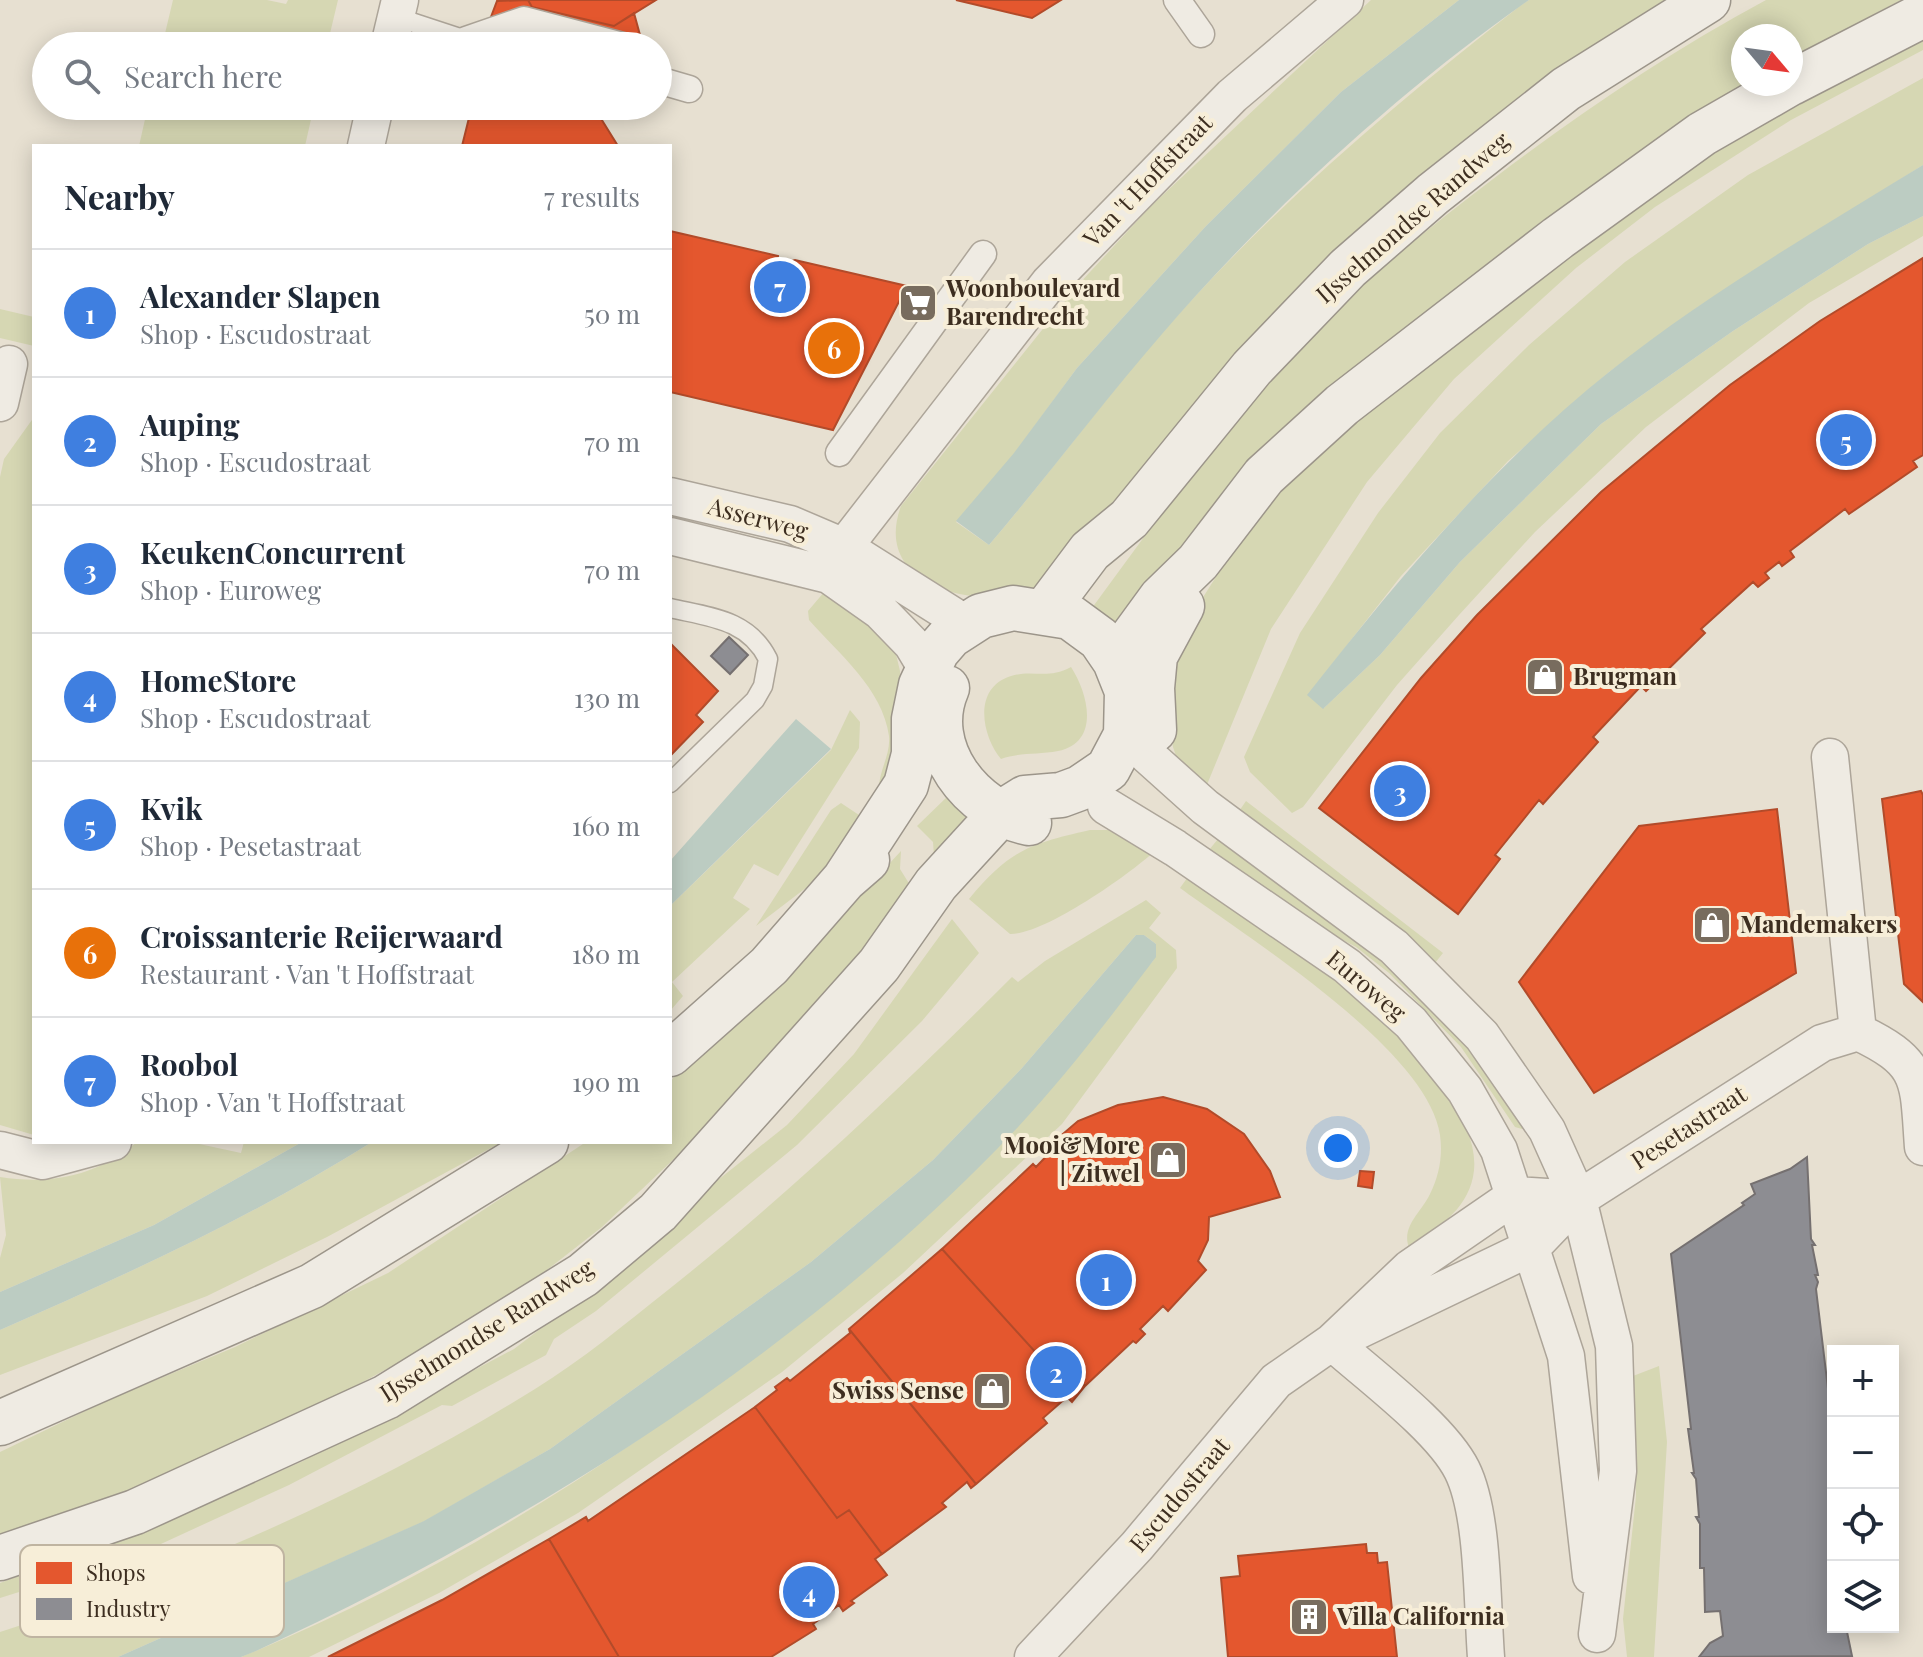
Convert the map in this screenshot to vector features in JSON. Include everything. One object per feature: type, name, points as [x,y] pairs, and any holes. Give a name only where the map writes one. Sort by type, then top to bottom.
[{"type":"main road","name":"IJsselmondse Randweg","points":[[1058,614],[1090,551],[1129,519],[1252,368],[1348,268],[1433,194],[1566,89],[1708,0]]},
{"type":"main road","points":[[1803,76],[1923,15]]},
{"type":"main road","points":[[1058,614],[1046,634],[997,637],[974,648],[954,672],[936,682],[915,711],[931,757],[975,796],[1013,818],[1064,822],[1106,806],[1125,789],[1136,745],[1127,691],[1161,598],[1198,562],[1264,476],[1342,405],[1558,238],[1702,134],[1768,96]]},
{"type":"main road","points":[[936,682],[943,643],[966,624],[1013,608],[1058,614],[1100,639],[1134,666]]},
{"type":"main road","points":[[1013,818],[1025,798],[1061,795],[1094,780],[1136,745]]},
{"type":"main road","points":[[672,1052],[769,966],[844,880],[906,785],[931,757]]},
{"type":"main road","name":"IJsselmondse Randweg","points":[[38,1545],[135,1512],[373,1403],[482,1340],[583,1275],[658,1212],[879,965],[936,884],[1013,818]]},
{"type":"main road","points":[[0,1423],[312,1286],[543,1144]]},
{"type":"main road","name":"IJsselmondse Randweg","points":[[0,1558],[20,1551]]},
{"type":"street","points":[[1177,0],[1201,34]]},
{"type":"street","name":"Van 't Hoffstraat","points":[[837,561],[1049,283],[1232,96],[1345,0]]},
{"type":"street","points":[[496,32],[524,20],[570,32]]},
{"type":"street","points":[[672,84],[689,89]]},
{"type":"street","points":[[366,144],[372,120]]},
{"type":"street","points":[[839,453],[983,254]]},
{"type":"street","points":[[0,403],[14,365]]},
{"type":"street","name":"Asserweg","points":[[672,496],[790,524],[837,561]]},
{"type":"street","name":"Asserweg","points":[[672,536],[837,561]]},
{"type":"street","points":[[837,561],[966,624]]},
{"type":"street","points":[[837,561],[912,644],[936,682]]},
{"type":"street","name":"Euroweg","points":[[1136,745],[1205,807],[1394,947],[1482,1036],[1547,1130],[1578,1199],[1614,1346],[1618,1471],[1598,1646]]},
{"type":"street","points":[[1830,757],[1858,1032],[1895,1049],[1910,1066],[1919,1090],[1923,1147]]},
{"type":"street","name":"Euroweg","points":[[1106,806],[1175,848],[1347,966],[1411,1023],[1465,1090],[1499,1150],[1566,1356],[1598,1646]]},
{"type":"street","name":"Pesetastraat","points":[[1578,1199],[1822,1043],[1858,1032]]},
{"type":"street","points":[[0,1150],[43,1161],[106,1144]]},
{"type":"street","points":[[1516,1195],[1578,1199]]},
{"type":"street","name":"Escudostraat","points":[[1033,1657],[1137,1546],[1276,1381],[1332,1342],[1410,1268],[1516,1195]]},
{"type":"street","points":[[1532,1247],[1578,1199]]},
{"type":"street","name":"Escudostraat","points":[[1332,1342],[1428,1300],[1532,1247]]},
{"type":"street","points":[[1332,1342],[1447,1446],[1462,1470],[1472,1497],[1486,1657]]},
{"type":"lane","points":[[395,21],[432,32]]},
{"type":"lane","points":[[672,609],[740,626],[752,634],[768,659],[763,686],[755,700],[672,781]]},
{"type":"green space","points":[[173,0],[267,0],[286,4],[288,0],[338,0],[330,32],[165,32]]},
{"type":"green space","points":[[1371,0],[1459,0],[1341,92],[1206,226],[1077,368],[1014,454],[956,522],[989,545],[1162,333],[1245,244],[1379,121],[1520,6],[1529,0],[1680,0],[1574,66],[1065,567],[1029,590],[993,597],[969,596],[926,582],[910,569],[899,552],[896,531],[901,506],[1078,285],[1150,207]]},
{"type":"green space","points":[[1766,0],[1901,0],[1803,52],[1803,24],[1731,24],[1731,91],[1666,132],[1581,196],[1118,631],[1092,608],[1193,471],[1247,405],[1303,342],[1349,297],[1447,215],[1562,128],[1662,61]]},
{"type":"green space","points":[[1923,35],[1923,50],[1791,120],[1655,207],[1576,268],[1454,379],[1367,482],[1271,629],[1206,787],[1177,759],[1170,730],[1178,637],[1219,572],[1286,485],[1355,421],[1634,206],[1769,117]]},
{"type":"green space","points":[[1923,78],[1923,165],[1701,305],[1609,372],[1508,461],[1401,576],[1308,695],[1324,708],[1380,655],[1460,562],[1601,424],[1733,331],[1868,244],[1923,216],[1923,236],[1809,303],[1646,427],[1535,532],[1397,685],[1303,807],[1292,813],[1250,772],[1244,757],[1300,633],[1378,513],[1440,433],[1529,345],[1625,262],[1748,175]]},
{"type":"green space","points":[[145,120],[311,120],[305,144],[139,144]]},
{"type":"green space","points":[[0,309],[32,317],[32,346],[0,338]]},
{"type":"green space","points":[[32,420],[32,1134],[0,1125],[0,477],[4,459]]},
{"type":"green space","points":[[825,591],[857,608],[895,650],[900,671],[901,759],[879,790],[889,743],[885,719],[869,687],[809,620],[808,611]]},
{"type":"green space","points":[[1071,667],[1086,703],[1087,715],[1081,738],[1072,746],[1058,751],[1001,759],[986,726],[984,713],[990,691],[1011,676],[1055,673]]},
{"type":"green space","points":[[850,710],[860,722],[859,748],[778,876],[754,864],[733,898],[750,909],[672,982],[672,904],[831,750]]},
{"type":"green space","points":[[949,795],[978,818],[935,869],[933,842],[917,826]]},
{"type":"green space","points":[[1246,801],[1443,953],[1431,968],[1235,817]]},
{"type":"green space","points":[[841,803],[865,819],[811,884],[756,926],[831,810]]},
{"type":"green space","points":[[1090,830],[1117,830],[1157,849],[1087,901],[1025,932],[1010,934],[969,899],[1009,859],[1022,851]]},
{"type":"green space","points":[[1222,834],[1374,946],[1445,1012],[1525,1125],[1522,1129],[1515,1127],[1461,1047],[1389,973],[1356,947],[1261,896],[1205,855]]},
{"type":"green space","points":[[901,851],[900,869],[915,893],[677,1156],[602,1227],[497,1309],[337,1396],[227,1449],[131,1489],[0,1534],[0,1452],[106,1401],[235,1347],[388,1273],[583,1144],[672,1144],[672,1079],[776,986]]},
{"type":"green space","points":[[1190,874],[1317,966],[1412,1051],[1448,1095],[1470,1137],[1473,1177],[1457,1209],[1409,1248],[1410,1226],[1433,1187],[1441,1158],[1440,1135],[1428,1102],[1404,1068],[1331,998],[1180,888]]},
{"type":"green space","points":[[1146,900],[1161,913],[1149,928],[1176,950],[1177,968],[1062,1124],[903,1273],[782,1372],[578,1513],[439,1593],[309,1657],[241,1657],[408,1579],[567,1487],[719,1382],[864,1270],[1153,961],[1156,944],[1144,935],[1136,935],[1022,1068],[933,1160],[811,1262],[550,1449],[425,1521],[284,1583],[284,1545],[233,1545],[342,1495],[472,1427],[586,1354],[758,1216],[887,1099],[1012,977],[1018,982],[1045,961]]},
{"type":"green space","points":[[952,919],[979,953],[922,1021],[797,1145],[596,1311],[554,1339],[546,1355],[452,1406],[442,1405],[289,1485],[159,1545],[103,1545],[168,1521],[303,1461],[514,1349],[628,1262],[708,1188],[787,1125],[854,1054]]},
{"type":"green space","points":[[672,982],[683,996],[672,1009]]},
{"type":"green space","points":[[134,1144],[199,1144],[241,1153],[243,1144],[298,1144],[154,1225],[0,1292],[0,1258],[6,1235],[0,1177],[37,1180],[73,1175],[122,1154]]},
{"type":"green space","points":[[369,1144],[498,1144],[327,1237],[207,1296],[0,1375],[0,1330],[190,1243]]},
{"type":"green space","points":[[1659,1366],[1667,1442],[1654,1657],[1627,1657],[1623,1619],[1636,1496],[1633,1376]]},
{"type":"green space","points":[[20,1576],[20,1592],[0,1598],[0,1583]]},
{"type":"green space","points":[[20,1625],[20,1637],[163,1637],[118,1657],[0,1657],[0,1632]]},
{"type":"shaded area","points":[[1459,0],[1529,0],[1383,114],[1245,244],[1140,360],[989,545],[956,521],[1014,453],[1077,368],[1206,226],[1341,92]]},
{"type":"shaded area","points":[[1923,165],[1923,216],[1868,244],[1733,331],[1601,424],[1460,562],[1380,655],[1323,709],[1307,695],[1449,524],[1566,408],[1684,316]]},
{"type":"shaded area","points":[[796,719],[831,749],[672,904],[672,859]]},
{"type":"shaded area","points":[[1136,935],[1144,935],[1156,944],[1156,957],[1080,1055],[998,1148],[918,1225],[833,1298],[743,1367],[650,1432],[456,1550],[356,1603],[256,1651],[241,1657],[118,1657],[163,1637],[284,1637],[284,1583],[424,1521],[550,1449],[811,1262],[933,1160],[1022,1068]]},
{"type":"shaded area","points":[[298,1144],[369,1144],[282,1195],[190,1243],[0,1330],[0,1292],[154,1225]]},
{"type":"building: Shops","points":[[528,0],[656,0],[614,26],[532,7]]},
{"type":"building: Shops","points":[[528,0],[532,7],[614,26],[634,13],[639,32],[485,32],[497,1]]},
{"type":"building: Shops","points":[[956,0],[1061,0],[1032,18]]},
{"type":"building: Shops","points":[[468,120],[602,120],[617,144],[462,144]]},
{"type":"building: Shops","points":[[672,231],[778,256],[776,266],[795,260],[907,286],[833,430],[672,392]]},
{"type":"building: Shops","points":[[1923,258],[1923,455],[1913,461],[1917,467],[1849,514],[1845,509],[1790,551],[1794,557],[1782,566],[1779,562],[1765,573],[1769,578],[1758,587],[1753,582],[1701,629],[1705,633],[1646,691],[1641,686],[1593,737],[1598,742],[1543,804],[1539,800],[1495,855],[1500,859],[1458,914],[1319,808],[1421,678],[1477,615],[1601,492],[1730,385],[1820,321]]},
{"type":"building: Shops","points":[[672,645],[718,691],[696,715],[703,722],[672,754]]},
{"type":"building: Shops","points":[[1921,791],[1923,1002],[1904,984],[1882,799]]},
{"type":"building: Shops","points":[[1777,809],[1796,973],[1594,1093],[1519,982],[1639,826]]},
{"type":"building: Shops","points":[[1163,1097],[1207,1109],[1244,1134],[1270,1171],[1280,1197],[1209,1217],[1208,1240],[1198,1261],[1206,1270],[1168,1311],[1163,1306],[1140,1329],[1145,1334],[1136,1343],[1133,1341],[1085,1386],[1048,1345],[1038,1355],[942,1249],[1033,1164],[1036,1167],[1060,1142],[1057,1139],[1078,1121],[1118,1105]]},
{"type":"building: Shops","points":[[1360,1171],[1374,1172],[1372,1188],[1358,1186]]},
{"type":"building: Shops","points":[[942,1249],[1038,1355],[1048,1345],[1085,1386],[1072,1402],[1067,1397],[1043,1418],[1047,1423],[976,1484],[849,1329]]},
{"type":"building: Shops","points":[[849,1329],[976,1484],[971,1488],[967,1482],[942,1503],[946,1507],[882,1554],[849,1510],[837,1518],[755,1407],[777,1390],[775,1387],[787,1378],[790,1381],[850,1333]]},
{"type":"building: Shops","points":[[755,1407],[837,1518],[849,1510],[882,1554],[875,1559],[887,1575],[851,1601],[854,1603],[843,1611],[839,1605],[813,1624],[816,1629],[771,1657],[619,1657],[549,1539],[586,1517],[588,1521]]},
{"type":"building: Shops","points":[[549,1539],[619,1657],[328,1657],[442,1600]]},
{"type":"building: Shops","name":"Villa California","points":[[1366,1544],[1367,1553],[1377,1553],[1378,1563],[1387,1562],[1397,1657],[1228,1657],[1221,1578],[1240,1576],[1238,1556]]},
{"type":"building: Industry","points":[[729,637],[748,655],[730,674],[711,656]]},
{"type":"building: Industry","points":[[1807,1157],[1811,1239],[1815,1245],[1812,1245],[1818,1275],[1815,1275],[1818,1282],[1816,1289],[1827,1380],[1827,1633],[1847,1633],[1852,1656],[1699,1657],[1710,1643],[1723,1636],[1720,1611],[1705,1612],[1704,1568],[1700,1568],[1700,1524],[1696,1517],[1699,1517],[1696,1479],[1692,1473],[1688,1429],[1691,1429],[1671,1254],[1744,1205],[1742,1203],[1755,1194],[1751,1184],[1790,1169]]},
{"type":"place","name":"Roobol","points":[[780,287]]},
{"type":"place","name":"Woonboulevard Barendrecht","points":[[918,303]]},
{"type":"place","name":"Croissanterie Reijerwaard","points":[[834,348]]},
{"type":"place","name":"Kvik","points":[[1846,440]]},
{"type":"place","name":"Brugman","points":[[1545,677]]},
{"type":"place","name":"KeukenConcurrent","points":[[1400,791]]},
{"type":"place","name":"Mandemakers","points":[[1712,925]]},
{"type":"place","name":"Mooi&More | Zitwel","points":[[1168,1160]]},
{"type":"place","name":"Alexander Slapen","points":[[1106,1280]]},
{"type":"place","name":"Auping","points":[[1056,1372]]},
{"type":"place","name":"Swiss Sense","points":[[992,1391]]},
{"type":"place","name":"HomeStore","points":[[809,1592]]},
{"type":"place","name":"Villa California","points":[[1309,1617]]}]
